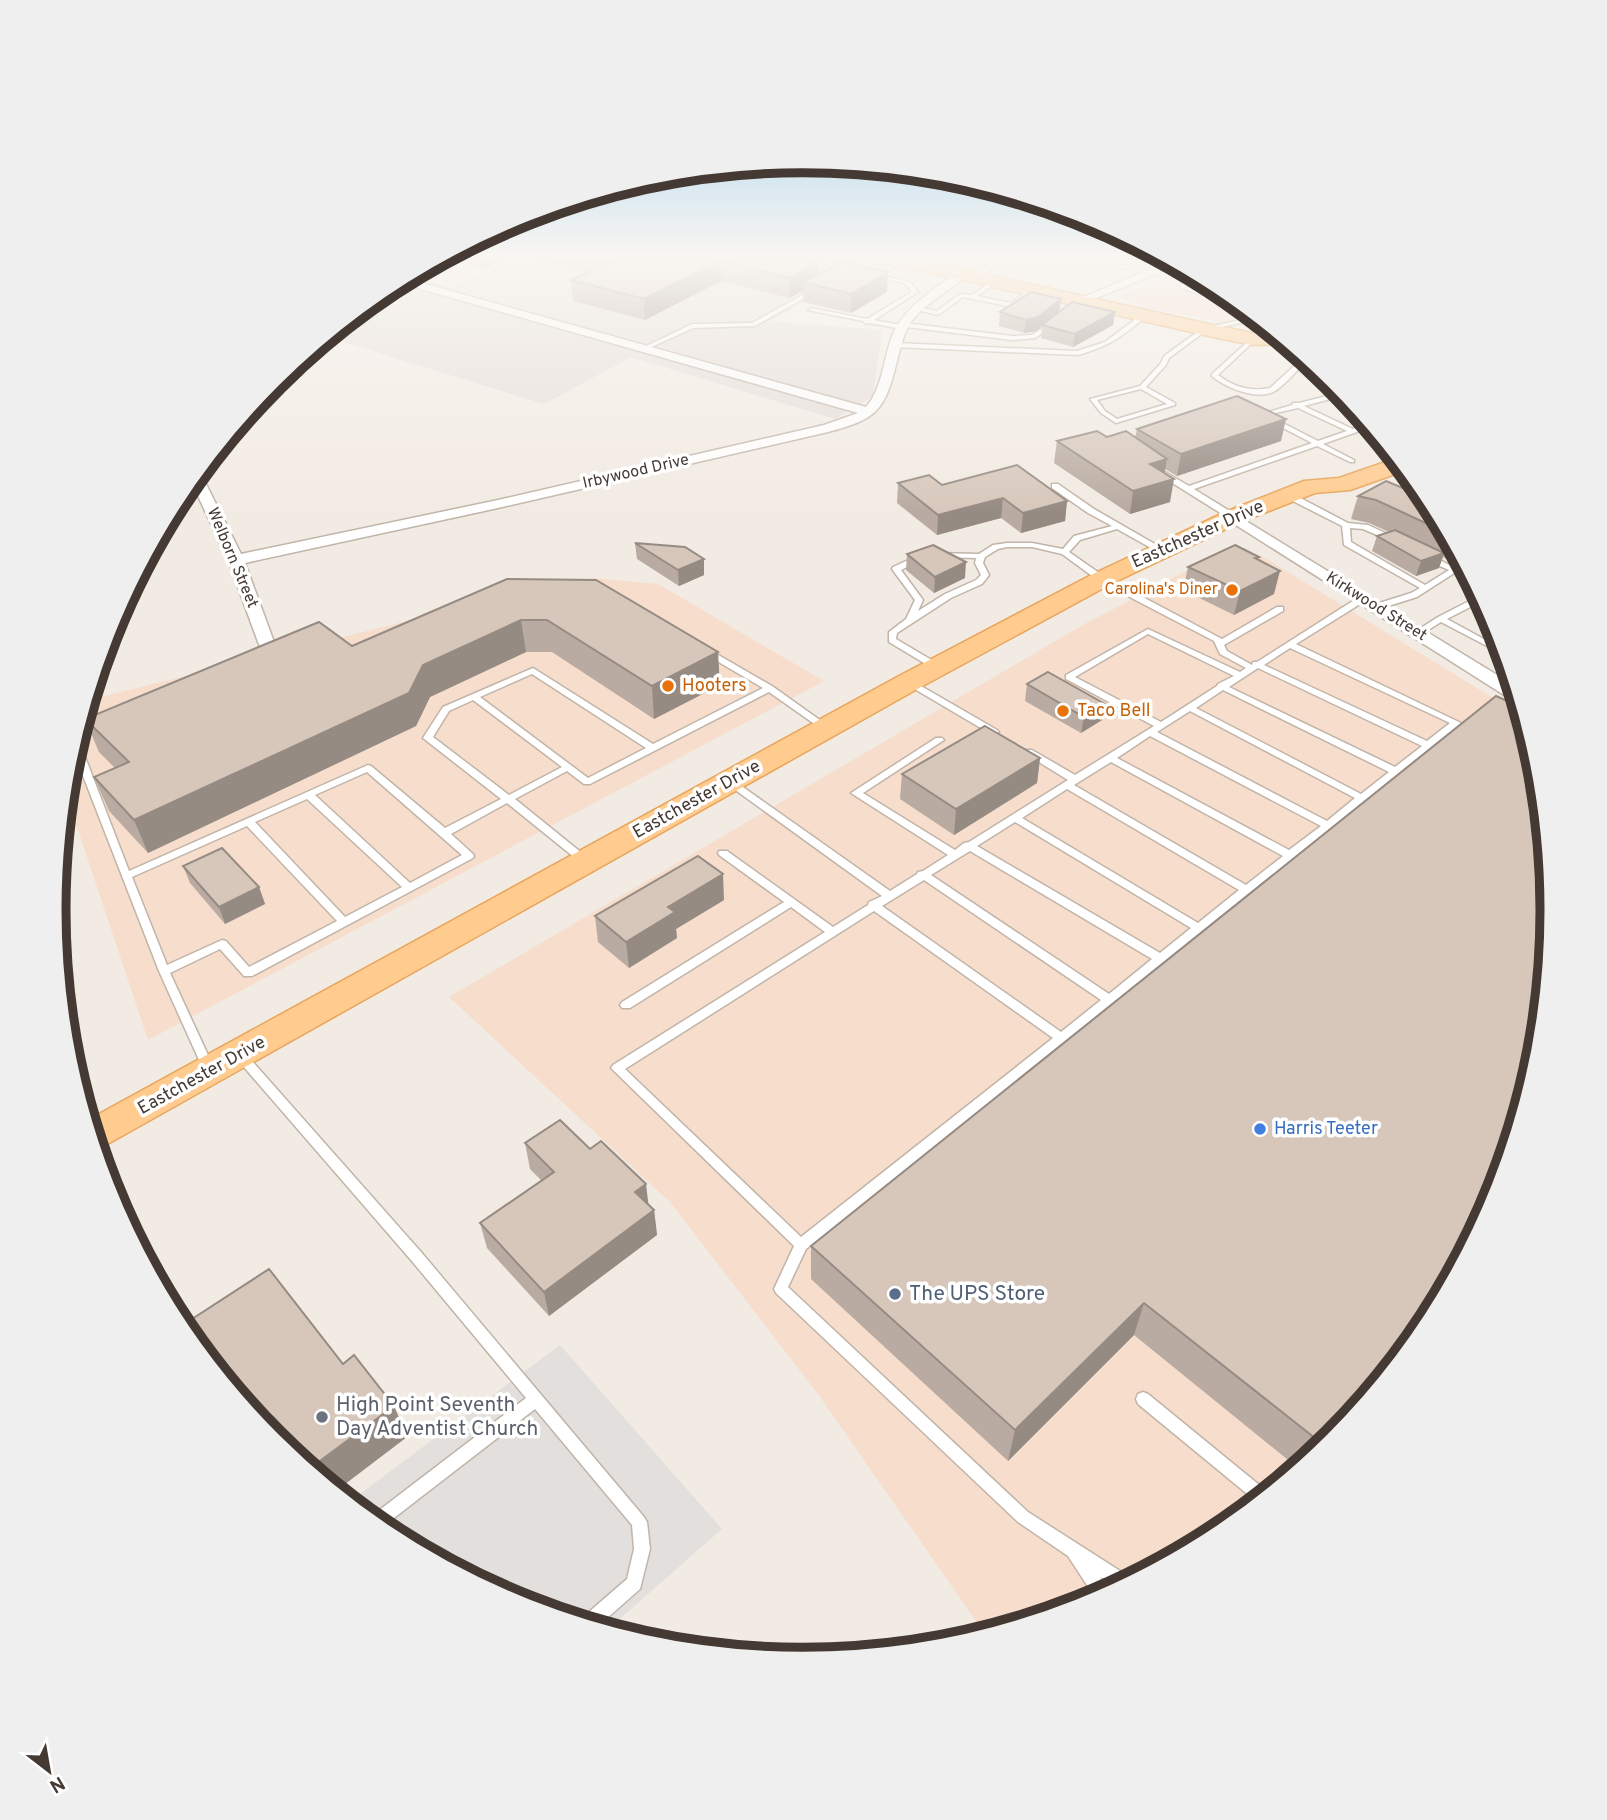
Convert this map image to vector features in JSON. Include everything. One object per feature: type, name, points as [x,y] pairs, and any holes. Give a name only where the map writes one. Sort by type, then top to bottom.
[{"type":"main road","name":"Eastchester Drive","points":[[1312,486],[1314,475],[1379,450]]},
{"type":"main road","name":"Eastchester Drive","points":[[101,1131],[909,682],[1102,579],[1233,517],[1288,495],[1312,486],[1342,485],[1392,467]]},
{"type":"street","points":[[622,343],[869,412],[881,390],[895,345]]},
{"type":"street","name":"Irbywood Drive","points":[[236,560],[498,504],[828,428],[869,412]]},
{"type":"street","name":"Welborn Street","points":[[201,487],[236,560],[266,642]]},
{"type":"street","name":"Kirkwood Street","points":[[1233,517],[1417,633],[1504,683]]},
{"type":"lane","points":[[643,349],[656,343]]},
{"type":"lane","points":[[895,345],[1077,353],[1099,349],[1108,343]]},
{"type":"lane","points":[[1142,387],[1172,404],[1116,421],[1103,412],[1093,399],[1142,387],[1164,364],[1166,357],[1186,343]]},
{"type":"lane","points":[[1249,343],[1214,375],[1219,380],[1238,389],[1266,392],[1272,390],[1298,364]]},
{"type":"lane","points":[[1261,415],[1331,395]]},
{"type":"lane","points":[[1295,404],[1352,431]]},
{"type":"lane","points":[[1250,412],[1352,461]]},
{"type":"lane","points":[[1188,489],[1361,428]]},
{"type":"lane","points":[[1152,468],[1233,517]]},
{"type":"lane","points":[[1055,486],[1163,551]]},
{"type":"lane","points":[[1288,495],[1346,525],[1365,527],[1404,545]]},
{"type":"lane","points":[[1346,525],[1347,543],[1425,588]]},
{"type":"lane","points":[[1065,552],[1077,538],[1119,526]]},
{"type":"lane","points":[[910,620],[919,600],[897,569],[908,562],[945,554],[981,556],[996,547],[1007,545],[1032,545],[1065,552],[1102,579],[1218,640],[1223,652],[1428,745]]},
{"type":"lane","points":[[802,1245],[617,1068],[1254,666],[1369,603],[1414,595],[1455,570],[1424,555]]},
{"type":"lane","points":[[937,667],[892,640],[893,632],[948,596],[979,582],[985,575],[979,563],[981,556]]},
{"type":"lane","points":[[1417,633],[1473,603]]},
{"type":"lane","points":[[1220,644],[1280,609]]},
{"type":"lane","points":[[1441,619],[1491,646]]},
{"type":"lane","points":[[1239,675],[1148,631],[1069,677],[1327,825]]},
{"type":"lane","points":[[1115,1577],[1023,1517],[781,1289],[802,1245],[1456,723],[1290,645]]},
{"type":"lane","points":[[697,646],[769,688],[826,728]]},
{"type":"lane","points":[[586,862],[428,738],[446,709],[534,671],[653,748]]},
{"type":"lane","points":[[909,682],[1003,737]]},
{"type":"lane","points":[[1222,686],[1395,771]]},
{"type":"lane","points":[[474,697],[587,782],[769,688]]},
{"type":"lane","points":[[1188,707],[1362,798]]},
{"type":"lane","points":[[939,740],[856,793],[954,854]]},
{"type":"lane","points":[[1015,744],[1247,890]]},
{"type":"lane","points":[[1109,757],[1290,855]]},
{"type":"lane","points":[[82,761],[164,971],[210,1072]]},
{"type":"lane","points":[[444,833],[568,767]]},
{"type":"lane","points":[[126,876],[368,768],[469,856],[248,974],[222,944],[164,971]]},
{"type":"lane","points":[[730,782],[888,895]]},
{"type":"lane","points":[[309,794],[409,888]]},
{"type":"lane","points":[[1014,817],[1199,928]]},
{"type":"lane","points":[[248,821],[344,922]]},
{"type":"lane","points":[[968,845],[1161,959]]},
{"type":"lane","points":[[723,853],[832,931]]},
{"type":"lane","points":[[922,874],[1110,1000]]},
{"type":"lane","points":[[626,1005],[792,902]]},
{"type":"lane","points":[[873,905],[1061,1038]]},
{"type":"lane","points":[[240,1055],[416,1256],[639,1522],[642,1549],[634,1583],[596,1617]]},
{"type":"lane","points":[[1143,1399],[1256,1491]]},
{"type":"lane","points":[[384,1516],[535,1400]]},
{"type":"lane","points":[[1070,1548],[1097,1586]]},
{"type":"shaded area","points":[[346,343],[880,343],[873,396],[835,419],[631,357],[544,404]]},
{"type":"shaded area","points":[[1241,551],[1265,558],[1512,710],[1519,736],[1339,1416],[1252,1495],[1172,1548],[1086,1591],[979,1625],[818,1394],[670,1202],[449,997],[1081,626],[1203,562]]},
{"type":"shaded area","points":[[593,578],[658,584],[824,681],[148,1040],[73,815],[81,766],[99,697],[484,602]]},
{"type":"shaded area","points":[[560,1345],[722,1529],[615,1623],[521,1591],[478,1571],[394,1523],[357,1496]]},
{"type":"building","points":[[1237,396],[1286,419],[1181,454],[1137,429]]},
{"type":"building","points":[[1097,431],[1107,437],[1126,431],[1167,459],[1150,464],[1174,479],[1133,491],[1057,441]]},
{"type":"building","points":[[1017,465],[1067,501],[1023,513],[1003,498],[938,515],[898,483],[929,475],[942,485]]},
{"type":"building","points":[[1386,481],[1409,490],[1432,526],[1376,500],[1358,496]]},
{"type":"building","points":[[1395,530],[1444,553],[1421,561],[1377,536]]},
{"type":"building","points":[[635,543],[685,547],[704,559],[678,570]]},
{"type":"building","points":[[933,545],[966,562],[935,577],[907,554]]},
{"type":"building","points":[[1235,545],[1280,571],[1240,591],[1188,567]]},
{"type":"building","points":[[507,579],[596,580],[718,652],[652,686],[547,620],[521,620],[423,665],[409,693],[134,820],[94,777],[129,762],[91,725],[93,716],[319,622],[352,646]]},
{"type":"building","points":[[1048,672],[1105,704],[1084,717],[1027,684]]},
{"type":"building","points":[[1496,696],[1510,702],[1526,766],[1534,814],[1540,910],[1534,1006],[1515,1101],[1484,1192],[1442,1279],[1388,1359],[1358,1396],[1316,1439],[1144,1303],[1015,1430],[811,1246]]},
{"type":"building","points":[[985,726],[1040,758],[956,809],[902,774]]},
{"type":"building","points":[[222,848],[259,887],[219,907],[183,866]]},
{"type":"building","points":[[698,856],[723,874],[668,907],[675,912],[626,942],[595,916]]},
{"type":"building","points":[[560,1120],[590,1149],[601,1141],[646,1184],[635,1192],[654,1210],[544,1292],[480,1223],[554,1172],[525,1143]]},
{"type":"building","name":"High Point Seventh Day Adventist Church","points":[[269,1269],[343,1364],[354,1355],[394,1406],[317,1463],[249,1396],[191,1319]]},
{"type":"place","name":"Carolina's Diner","points":[[1232,590]]},
{"type":"place","name":"Hooters","points":[[668,686]]},
{"type":"place","name":"Taco Bell","points":[[1063,711]]},
{"type":"place","name":"Harris Teeter","points":[[1260,1129]]},
{"type":"place","name":"The UPS Store","points":[[895,1294]]},
{"type":"place","name":"High Point Seventh Day Adventist Church","points":[[322,1417]]}]
